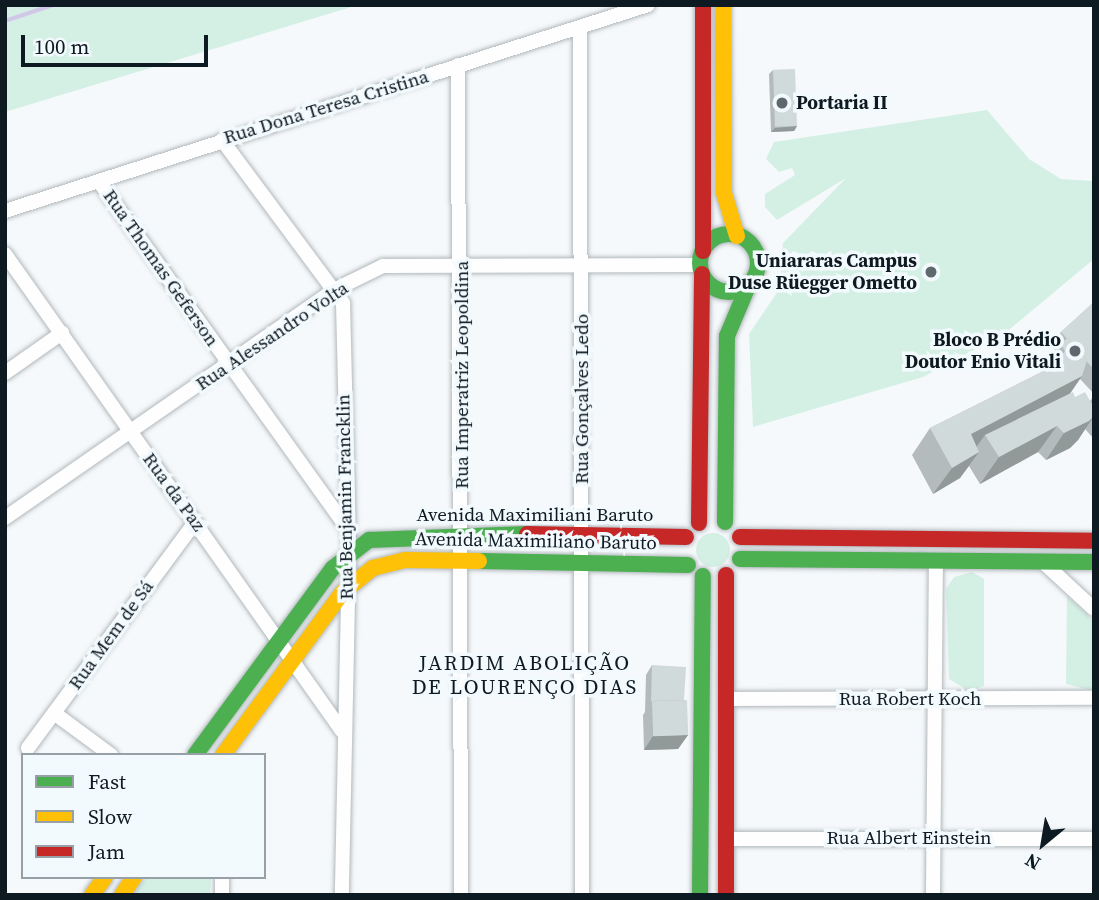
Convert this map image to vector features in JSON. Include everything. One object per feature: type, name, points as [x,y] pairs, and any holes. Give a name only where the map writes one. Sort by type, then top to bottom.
[{"type":"street","name":"Rua Dona Teresa Cristina","points":[[5,211],[100,183],[222,140],[580,29],[648,5]]},
{"type":"street","points":[[703,5],[699,523],[686,537],[688,565],[703,576],[726,575]]},
{"type":"street","points":[[723,5],[724,193],[737,236],[757,257],[749,284],[727,336],[724,522]]},
{"type":"street","name":"Rua Gonçalves Ledo","points":[[580,29],[582,895]]},
{"type":"street","name":"Rua Imperatriz Leopoldina","points":[[458,65],[463,533],[461,895]]},
{"type":"street","name":"Rua Benjamin Francklin","points":[[222,140],[342,303],[344,524],[349,552],[342,730],[342,895]]},
{"type":"street","name":"Rua Thomas Geferson","points":[[100,183],[344,524]]},
{"type":"street","points":[[702,263],[719,236],[737,236]]},
{"type":"street","name":"Rua da Paz","points":[[5,254],[342,730]]},
{"type":"street","name":"Rua Alessandro Volta","points":[[5,518],[131,434],[227,363],[334,290],[383,266],[582,262],[702,263]]},
{"type":"street","points":[[702,263],[722,291],[749,284]]},
{"type":"street","points":[[5,373],[62,332]]},
{"type":"street","name":"Rua Mem de Sá","points":[[28,748],[195,522]]},
{"type":"street","points":[[699,523],[724,522],[740,537],[1094,541]]},
{"type":"street","name":"Avenida Maximiliani Baruto","points":[[196,753],[279,640],[349,552],[369,540],[463,533],[686,537]]},
{"type":"street","points":[[726,895],[726,575],[740,559],[740,537]]},
{"type":"street","points":[[1043,562],[1046,542]]},
{"type":"street","points":[[740,559],[936,563],[1094,562]]},
{"type":"street","name":"Avenida Maximiliano Baruto","points":[[225,753],[294,664],[347,589],[373,568],[404,560],[688,565]]},
{"type":"street","points":[[1043,562],[1094,609]]},
{"type":"street","points":[[933,895],[936,563]]},
{"type":"street","points":[[700,895],[703,576]]},
{"type":"street","name":"Rua Robert Koch","points":[[725,699],[1094,698]]},
{"type":"street","points":[[54,713],[108,753]]},
{"type":"street","name":"Rua Albert Einstein","points":[[725,839],[932,836],[1094,839]]},
{"type":"street","points":[[92,895],[104,879]]},
{"type":"street","points":[[122,895],[133,879]]},
{"type":"green space","points":[[5,5],[358,5],[5,112]]},
{"type":"green space","points":[[987,110],[1029,159],[1061,179],[1094,181],[1094,259],[1004,334],[923,377],[753,427],[749,334],[780,288],[783,243],[846,178],[777,220],[765,207],[765,194],[795,175],[792,168],[779,172],[766,159],[774,142]]},
{"type":"green space","points":[[713,533],[725,538],[730,550],[725,562],[713,567],[701,562],[696,550],[701,538]]},
{"type":"green space","points":[[972,572],[984,579],[984,686],[969,691],[949,679],[946,589],[954,577]]},
{"type":"green space","points":[[1067,596],[1094,621],[1094,691],[1066,684]]},
{"type":"green space","points":[[145,879],[211,879],[210,895],[133,895]]},
{"type":"building","name":"Portaria II","points":[[795,69],[797,126],[775,127],[773,70]]},
{"type":"building","points":[[1094,302],[1094,369],[1061,332]]},
{"type":"building","points":[[1068,338],[1087,360],[1082,376],[971,434],[979,452],[952,468],[930,428],[1055,365],[1065,351],[1060,343]]},
{"type":"building","points":[[1073,392],[1075,397],[1085,392],[1094,408],[1094,416],[1089,421],[1064,433],[1057,426],[999,457],[985,435]]},
{"type":"building","points":[[652,665],[686,667],[684,700],[651,702]]},
{"type":"building","points":[[687,700],[688,735],[653,736],[652,701]]},
{"type":"waterway","points":[[5,21],[53,5]]},
{"type":"traffic: fast","points":[[729,234],[745,239],[753,247],[758,263],[753,279],[745,287],[729,292],[713,287],[705,279],[700,263],[705,247],[713,239],[729,234]]},
{"type":"traffic: fast","points":[[725,522],[727,336],[749,284]]},
{"type":"traffic: fast","points":[[196,753],[333,568],[369,540],[527,534]]},
{"type":"traffic: fast","points":[[740,559],[1094,562]]},
{"type":"traffic: fast","points":[[479,561],[688,565]]},
{"type":"traffic: fast","points":[[700,895],[703,576]]},
{"type":"traffic: slow","points":[[723,5],[724,193],[737,236]]},
{"type":"traffic: slow","points":[[224,753],[342,593],[373,568],[405,560],[479,561]]},
{"type":"traffic: slow","points":[[92,895],[104,879]]},
{"type":"traffic: slow","points":[[122,895],[133,879]]},
{"type":"traffic: jam","points":[[703,5],[703,251]]},
{"type":"traffic: jam","points":[[699,523],[702,274]]},
{"type":"traffic: jam","points":[[527,534],[686,537]]},
{"type":"traffic: jam","points":[[740,537],[1094,541]]},
{"type":"traffic: jam","points":[[726,575],[726,895]]},
{"type":"place","name":"Portaria II","points":[[782,103]]},
{"type":"place","name":"Uniararas Campus Duse Rüegger Ometto","points":[[931,272]]},
{"type":"place","name":"Bloco B Prédio Doutor Enio Vitali","points":[[1075,351]]},
{"type":"district","name":"JARDIM ABOLIÇÃO DE LOURENÇO DIAS","points":[[525,675]]}]
